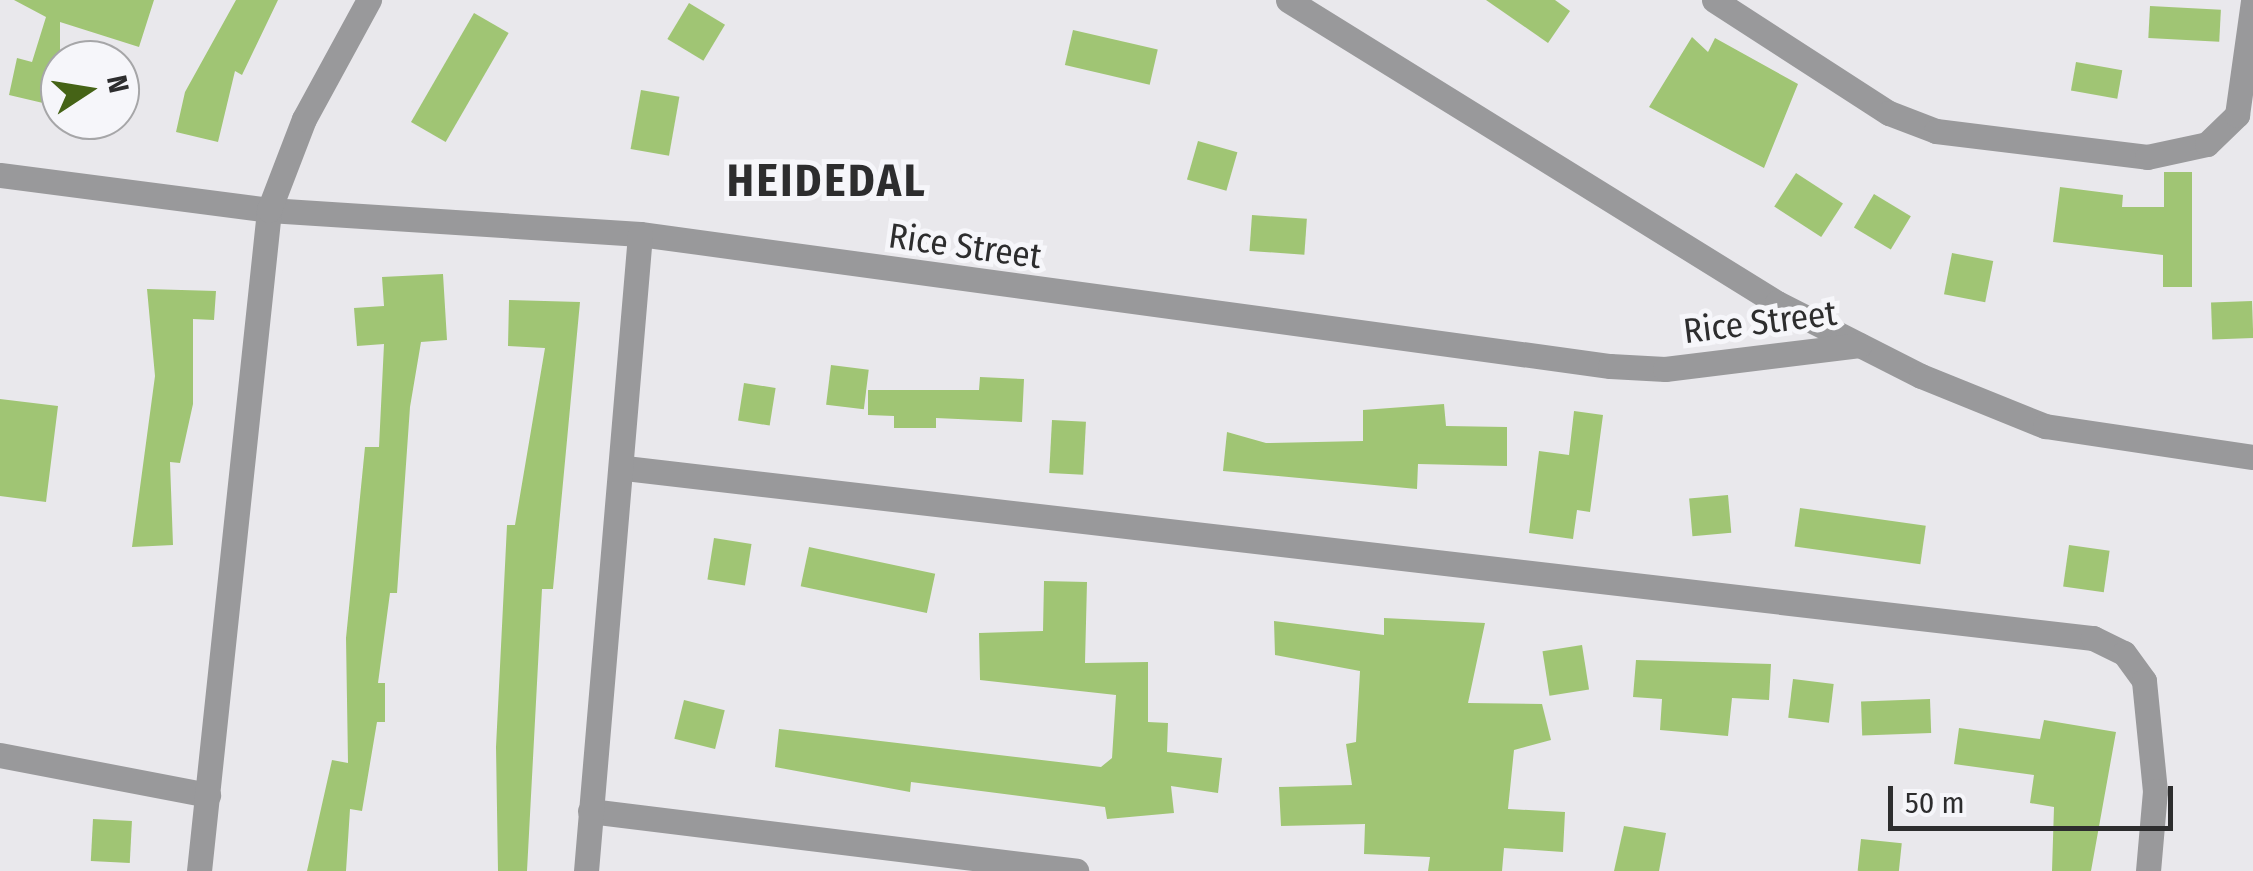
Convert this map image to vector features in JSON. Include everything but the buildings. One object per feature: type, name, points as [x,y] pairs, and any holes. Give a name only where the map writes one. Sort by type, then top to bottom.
[{"type":"street","points":[[199,871],[269,210],[304,119],[369,0]]},
{"type":"street","name":"Rice Street","points":[[1288,0],[1860,345],[2045,426],[2253,457]]},
{"type":"street","points":[[1714,0],[1889,113],[1936,132],[2147,157],[2207,144],[2237,115],[2253,1]]},
{"type":"street","name":"Rice Street","points":[[0,176],[269,210],[640,234],[1610,366],[1665,369],[1860,345]]},
{"type":"street","points":[[586,871],[625,468],[640,234]]},
{"type":"street","points":[[625,468],[2093,638],[2124,653],[2144,681],[2156,791],[2148,871]]},
{"type":"street","points":[[0,755],[208,795]]},
{"type":"street","points":[[590,811],[1076,871]]},
{"type":"district","name":"HEIDEDAL","points":[[827,182]]}]
